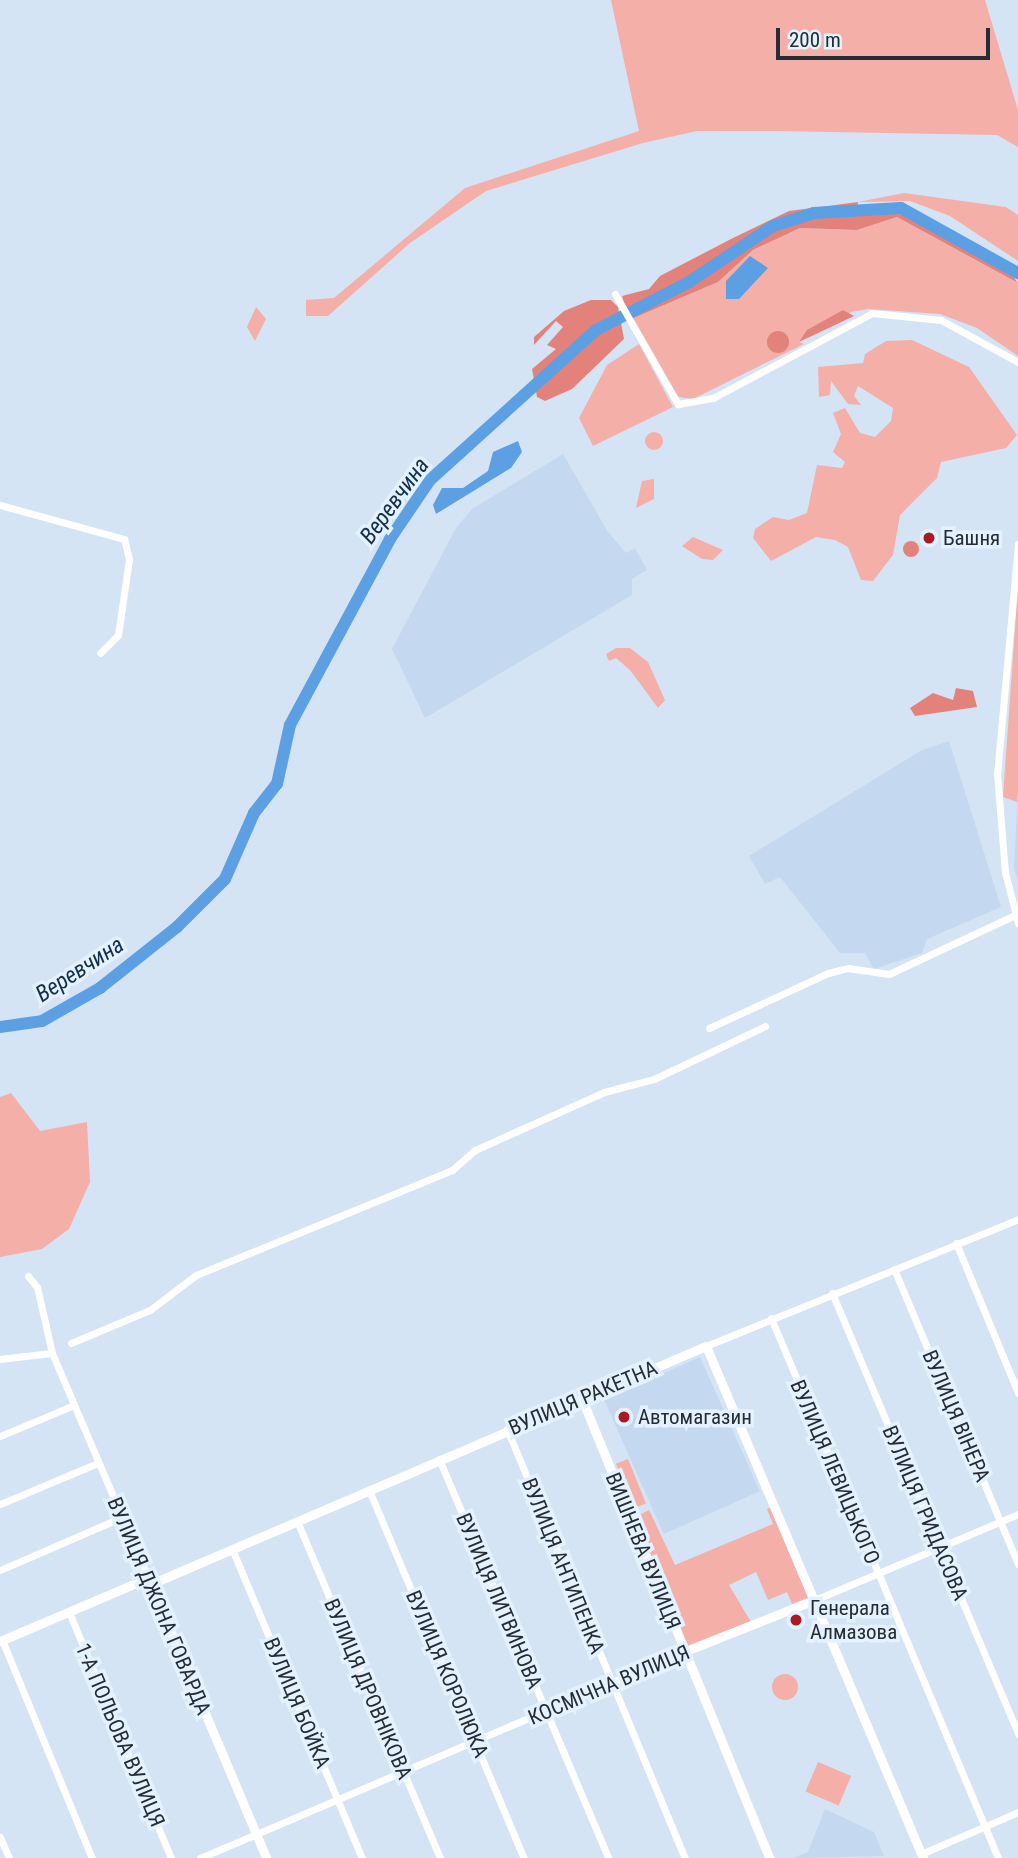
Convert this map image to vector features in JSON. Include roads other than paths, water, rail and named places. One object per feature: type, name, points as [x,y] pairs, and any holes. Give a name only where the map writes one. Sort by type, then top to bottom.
[{"type":"street","points":[[615,294],[627,320],[678,404],[713,398],[872,313],[941,320],[1018,362]]},
{"type":"street","points":[[0,505],[124,540],[129,559],[118,635],[100,653]]},
{"type":"street","points":[[709,1028],[828,973],[848,968],[890,974],[1017,919],[997,773],[1018,544]]},
{"type":"street","points":[[71,1343],[150,1310],[197,1275],[452,1170],[475,1150],[604,1093],[654,1079],[765,1026]]},
{"type":"street","name":"ВУЛИЦЯ РАКЕТНА","points":[[1,1641],[232,1549],[771,1318],[1018,1219]]},
{"type":"street","points":[[956,1242],[1018,1393]]},
{"type":"street","name":"ВУЛИЦЯ ВІНЕРА","points":[[894,1269],[1018,1564]]},
{"type":"street","name":"ВУЛИЦЯ ДЖОНА ГОВАРДА","points":[[29,1276],[37,1287],[52,1353],[266,1858]]},
{"type":"street","name":"ВУЛИЦЯ ГРИДАСОВА","points":[[832,1293],[1018,1734]]},
{"type":"street","name":"ВУЛИЦЯ ЛЕВИЦЬКОГО","points":[[771,1318],[998,1858]]},
{"type":"street","points":[[706,1346],[817,1599],[922,1856],[1018,1812]]},
{"type":"street","points":[[0,1359],[52,1353]]},
{"type":"street","name":"ВИШНЕВА ВУЛИЦЯ","points":[[582,1399],[683,1653],[769,1858]]},
{"type":"street","points":[[0,1436],[74,1405]]},
{"type":"street","name":"ВУЛИЦЯ АНТИПЕНКА","points":[[507,1429],[685,1858]]},
{"type":"street","name":"ВУЛИЦЯ ЛИТВИНОВА","points":[[439,1459],[608,1858]]},
{"type":"street","points":[[0,1504],[98,1463]]},
{"type":"street","name":"ВУЛИЦЯ КОРОЛЮКА","points":[[369,1490],[524,1858]]},
{"type":"street","name":"КОСМІЧНА ВУЛИЦЯ","points":[[200,1858],[683,1653],[879,1576],[1018,1514]]},
{"type":"street","points":[[0,1570],[120,1518]]},
{"type":"street","name":"ВУЛИЦЯ ДРОВНІКОВА","points":[[297,1521],[440,1858]]},
{"type":"street","name":"ВУЛИЦЯ БОЙКА","points":[[232,1549],[362,1858]]},
{"type":"street","name":"1-А ПОЛЬОВА ВУЛИЦЯ","points":[[69,1612],[171,1858]]},
{"type":"street","points":[[1,1641],[92,1858]]},
{"type":"street","points":[[0,1837],[9,1858]]},
{"type":"water","points":[[750,256],[768,268],[739,299],[726,299],[726,281]]},
{"type":"water","points":[[518,441],[522,452],[511,468],[436,514],[433,505],[442,488],[463,488],[488,471],[493,452]]},
{"type":"waterway","name":"Веревчина","points":[[0,1027],[42,1021],[100,988],[177,927],[225,879],[254,813],[277,784],[290,725],[390,539],[430,480],[596,330],[689,282],[773,226],[814,213],[901,208],[1018,273]]},
{"type":"place","name":"Башня","points":[[929,538]]},
{"type":"place","name":"Автомагазин","points":[[624,1417]]},
{"type":"place","name":"Генерала Алмазова","points":[[796,1620]]}]
